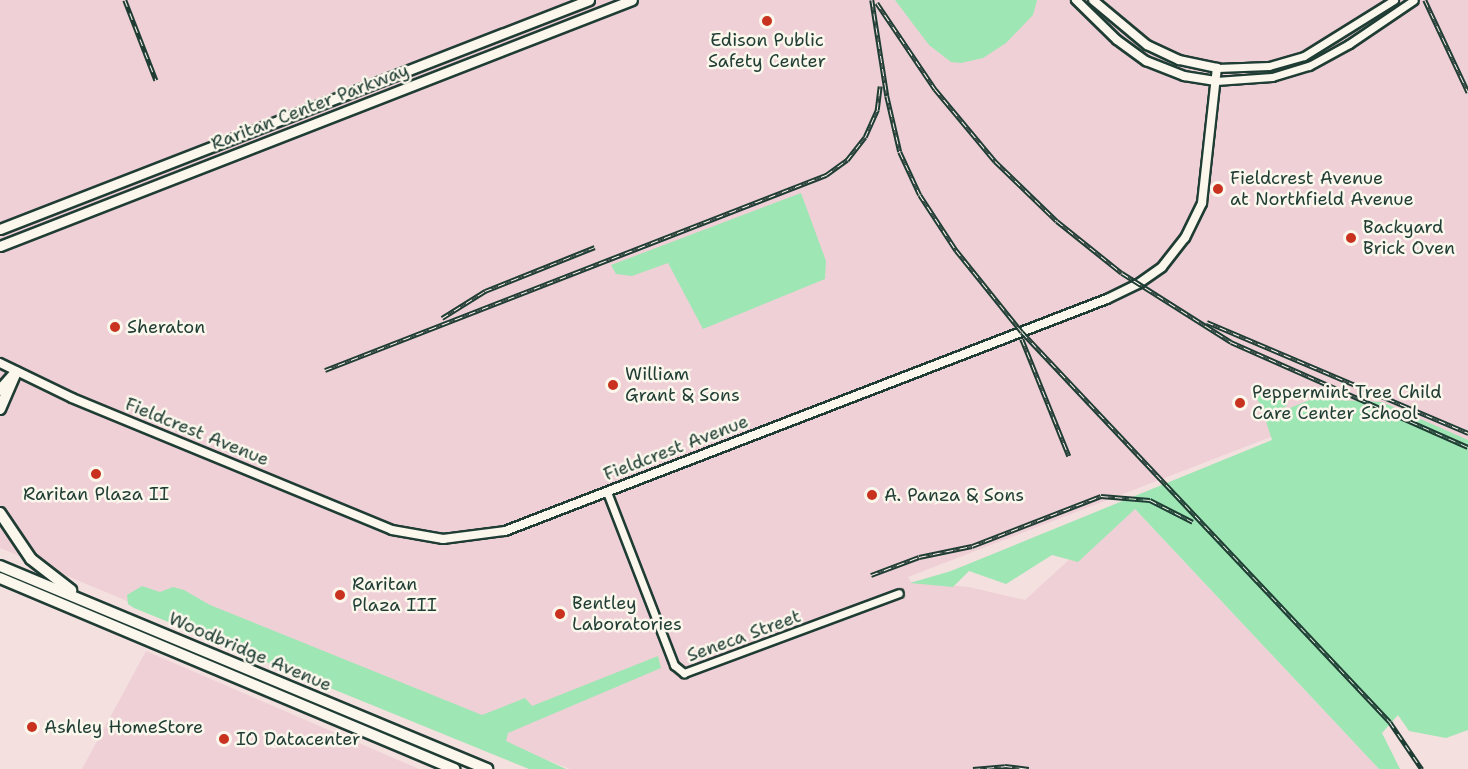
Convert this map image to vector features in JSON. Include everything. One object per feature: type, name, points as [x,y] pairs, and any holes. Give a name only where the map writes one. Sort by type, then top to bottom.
[{"type":"main road","name":"Raritan Center Parkway","points":[[0,229],[589,0]]},
{"type":"main road","name":"Raritan Center Parkway","points":[[0,246],[632,0]]},
{"type":"main road","points":[[0,390],[16,372]]},
{"type":"main road","points":[[0,410],[16,372]]},
{"type":"main road","points":[[0,513],[16,541],[46,573],[114,614]]},
{"type":"main road","name":"Woodbridge Avenue","points":[[0,566],[487,769]]},
{"type":"main road","name":"Woodbridge Avenue","points":[[0,579],[455,769]]},
{"type":"street","points":[[1076,0],[1117,40],[1146,61],[1184,76],[1216,81],[1266,78],[1309,66],[1349,44],[1414,0]]},
{"type":"street","points":[[1093,0],[1121,28],[1152,49],[1185,62],[1218,68],[1269,66],[1304,56],[1394,0]]},
{"type":"street","name":"Fieldcrest Avenue","points":[[0,363],[72,399],[405,534],[443,539],[487,536],[607,492],[1143,281],[1178,249],[1200,209],[1218,68]]},
{"type":"street","name":"Seneca Street","points":[[607,492],[674,664],[684,674],[899,593]]},
{"type":"shaded area","points":[[0,0],[1468,0],[1468,459],[1346,408],[908,577],[911,582],[969,587],[1025,600],[1130,504],[1379,769],[570,769],[512,746],[506,759],[0,548]]},
{"type":"shaded area","points":[[146,651],[419,769],[82,769]]},
{"type":"green space","points":[[895,0],[1037,0],[1033,15],[1006,43],[983,58],[961,63],[951,62],[929,45]]},
{"type":"green space","points":[[801,193],[826,261],[825,279],[703,329],[668,263],[632,276],[616,274],[611,265]]},
{"type":"green space","points":[[1267,392],[1285,400],[1287,406],[1264,415],[1256,396]]},
{"type":"green space","points":[[1312,399],[1382,402],[1468,440],[1468,730],[1446,738],[1409,731],[1398,715],[1382,733],[1400,769],[1379,769],[1135,509],[1078,562],[1052,555],[1006,584],[969,571],[953,587],[910,583],[951,571],[1272,440],[1265,418]]},
{"type":"green space","points":[[142,586],[160,592],[173,587],[184,590],[210,605],[482,715],[525,698],[532,706],[658,656],[661,668],[508,733],[506,741],[566,769],[529,769],[134,608],[128,604],[127,595]]},
{"type":"railway","points":[[125,0],[156,80]]},
{"type":"railway","points":[[872,0],[887,96],[900,152],[920,195],[956,250],[1022,332],[1390,722],[1422,769]]},
{"type":"railway","points":[[1425,0],[1468,92]]},
{"type":"railway","points":[[877,3],[935,89],[995,161],[1057,221],[1122,273],[1231,342],[1468,447]]},
{"type":"railway","points":[[325,370],[826,175],[847,160],[865,137],[877,110],[880,86]]},
{"type":"railway","points":[[442,318],[485,291],[595,247]]},
{"type":"railway","points":[[1207,322],[1468,433]]},
{"type":"railway","points":[[1022,339],[1069,456]]},
{"type":"railway","points":[[871,575],[919,557],[972,546],[1101,496],[1150,500],[1193,522]]},
{"type":"railway","points":[[973,769],[1005,766],[1029,769]]},
{"type":"place","name":"Edison Public Safety Center","points":[[767,21]]},
{"type":"place","name":"Fieldcrest Avenue at Northfield Avenue","points":[[1218,189]]},
{"type":"place","name":"Backyard Brick Oven","points":[[1351,238]]},
{"type":"place","name":"Sheraton","points":[[115,327]]},
{"type":"place","name":"William Grant & Sons","points":[[613,385]]},
{"type":"place","name":"Peppermint Tree Child Care Center School","points":[[1240,403]]},
{"type":"place","name":"Raritan Plaza II","points":[[96,474]]},
{"type":"place","name":"A. Panza & Sons","points":[[872,495]]},
{"type":"place","name":"Raritan Plaza III","points":[[340,595]]},
{"type":"place","name":"Bentley Laboratories","points":[[560,614]]},
{"type":"place","name":"Ashley HomeStore","points":[[32,727]]},
{"type":"place","name":"IO Datacenter","points":[[224,739]]}]
